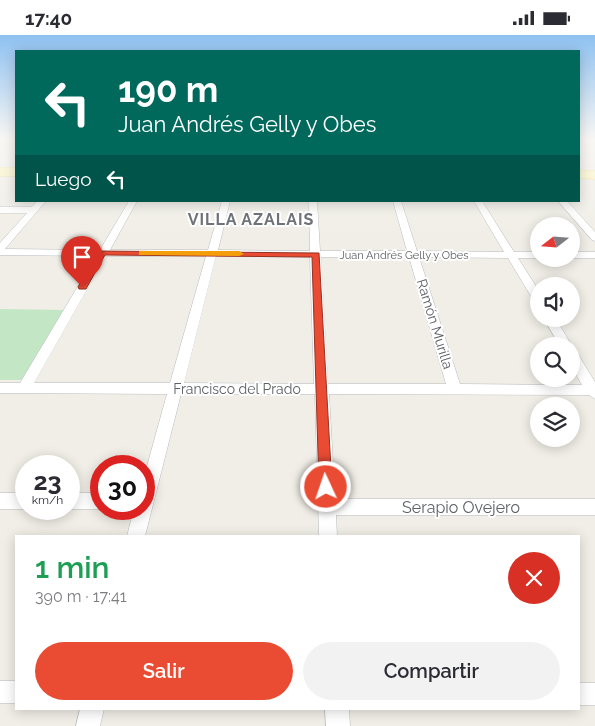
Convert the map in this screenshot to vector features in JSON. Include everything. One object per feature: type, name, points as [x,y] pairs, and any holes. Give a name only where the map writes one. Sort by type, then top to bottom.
[{"type":"main road","points":[[0,172],[15,172]]},
{"type":"main road","points":[[580,175],[595,175]]},
{"type":"street","points":[[0,250],[41,202]]},
{"type":"street","points":[[24,388],[132,202]]},
{"type":"street","points":[[155,465],[226,202]]},
{"type":"street","points":[[313,202],[328,535]]},
{"type":"street","name":"Ramón Murilla","points":[[397,202],[455,390]]},
{"type":"street","points":[[479,202],[530,285]]},
{"type":"street","points":[[563,202],[595,237]]},
{"type":"street","points":[[0,210],[34,210]]},
{"type":"street","name":"Juan Andrés Gelly y Obes","points":[[0,250],[102,253],[530,255]]},
{"type":"street","points":[[580,255],[595,255]]},
{"type":"street","points":[[580,368],[594,391]]},
{"type":"street","name":"Francisco del Prado","points":[[0,388],[594,391]]},
{"type":"street","points":[[0,501],[15,501]]},
{"type":"street","name":"Serapio Ovejero","points":[[326,507],[595,507]]},
{"type":"street","points":[[136,535],[140,520]]},
{"type":"street","points":[[0,692],[15,692]]},
{"type":"street","points":[[580,694],[595,694]]},
{"type":"street","points":[[88,726],[92,710]]},
{"type":"street","points":[[337,710],[338,726]]},
{"type":"green space","points":[[0,309],[64,310],[23,380],[0,380]]},
{"type":"slow traffic","points":[[142,253],[239,254]]},
{"type":"district","name":"VILLA AZALAIS","points":[[251,219]]},
{"type":"route","points":[[82,287],[102,253],[316,254],[326,487]]}]
